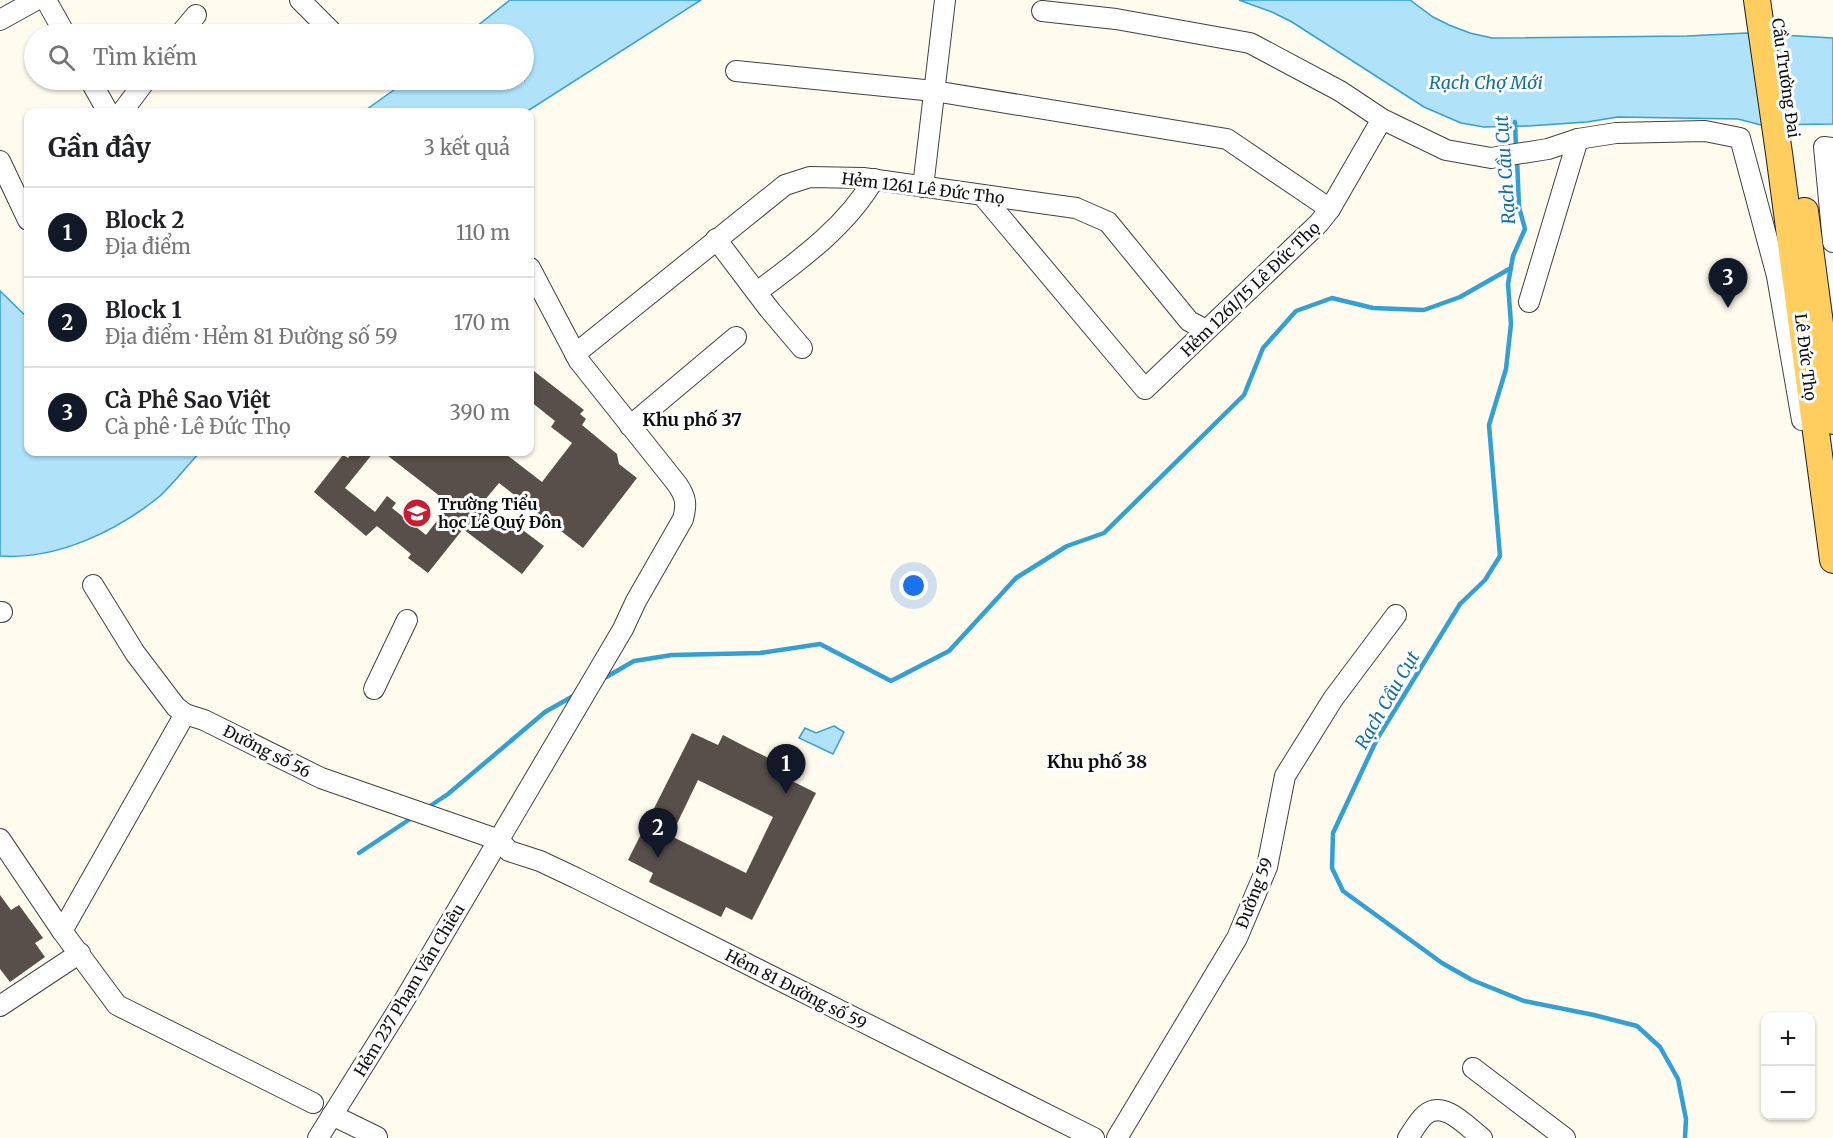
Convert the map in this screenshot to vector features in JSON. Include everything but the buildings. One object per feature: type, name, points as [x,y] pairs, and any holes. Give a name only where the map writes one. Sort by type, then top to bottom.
[{"type":"main road","name":"Cầu Trường Đai","points":[[1757,0],[1788,155]]},
{"type":"main road","name":"Cầu Trường Đai","points":[[1775,0],[1788,155]]},
{"type":"main road","name":"Lê Đức Thọ","points":[[1788,155],[1832,413]]},
{"type":"main road","name":"Lê Đức Thọ","points":[[1788,155],[1833,560]]},
{"type":"street","points":[[0,20],[36,0]]},
{"type":"street","points":[[46,0],[59,24]]},
{"type":"street","points":[[300,0],[324,24]]},
{"type":"street","points":[[923,186],[945,0]]},
{"type":"street","points":[[1042,11],[1116,19],[1250,43],[1340,91],[1382,119],[1446,150],[1491,158],[1548,149],[1578,139]]},
{"type":"street","points":[[188,24],[195,15]]},
{"type":"street","points":[[736,70],[934,91],[1227,139],[1330,209]]},
{"type":"street","points":[[96,90],[106,108]]},
{"type":"street","points":[[125,108],[138,90]]},
{"type":"street","name":"Hẻm 1261/15 Lê Đức Thọ","points":[[982,195],[1145,389],[1319,223],[1330,209],[1382,119]]},
{"type":"street","name":"Lê Đức Thọ","points":[[1578,139],[1616,133],[1705,131],[1740,138],[1778,276],[1802,420]]},
{"type":"street","points":[[1529,302],[1578,139]]},
{"type":"street","points":[[1828,148],[1833,242]]},
{"type":"street","points":[[0,161],[24,212]]},
{"type":"street","name":"Hẻm 1261 Lê Đức Thọ","points":[[575,354],[716,238],[785,185],[810,177],[874,179],[1076,208],[1108,222],[1189,321],[1206,330]]},
{"type":"street","points":[[757,292],[838,226],[859,203],[874,179]]},
{"type":"street","points":[[716,238],[802,348]]},
{"type":"street","name":"Hẻm 237 Phạm Văn Chiêu","points":[[318,1138],[405,999],[597,674],[683,519],[687,506],[684,494],[575,354],[534,276]]},
{"type":"street","points":[[630,426],[736,337]]},
{"type":"street","name":"Đường số 56","points":[[93,585],[135,653],[176,707],[185,714],[204,720],[321,778],[499,840]]},
{"type":"street","name":"Đường 59","points":[[1118,1138],[1237,938],[1267,867],[1285,776],[1333,699],[1396,615]]},
{"type":"street","points":[[374,689],[407,620]]},
{"type":"street","points":[[62,931],[185,714]]},
{"type":"street","points":[[0,839],[62,931],[117,1005],[313,1103]]},
{"type":"street","name":"Hẻm 81 Đường số 59","points":[[499,840],[509,851],[540,861],[576,878],[1094,1138]]},
{"type":"street","points":[[0,1006],[80,953]]},
{"type":"street","points":[[1473,1068],[1564,1138]]},
{"type":"street","points":[[1408,1138],[1425,1115],[1437,1109],[1446,1110],[1482,1138]]},
{"type":"street","points":[[332,1115],[377,1137]]},
{"type":"water","points":[[510,0],[701,0],[532,108],[369,108],[394,90],[534,90],[534,24],[480,24]]},
{"type":"water","name":"Rạch Chợ Mới","points":[[1239,0],[1410,0],[1433,17],[1449,25],[1492,38],[1687,36],[1747,33],[1833,38],[1833,124],[1761,125],[1738,119],[1618,117],[1587,122],[1528,126],[1484,127],[1461,123],[1424,107],[1292,22]]},
{"type":"water","points":[[0,291],[24,314],[24,456],[196,456],[160,496],[125,521],[106,531],[85,541],[43,553],[0,556]]},
{"type":"water","points":[[834,726],[844,732],[833,754],[799,738],[805,728],[816,733]]},
{"type":"waterway","name":"Rạch Cầu Cụt","points":[[1515,122],[1516,149]]},
{"type":"waterway","name":"Rạch Cầu Cụt","points":[[1517,158],[1519,207],[1525,229],[1513,256],[1508,284],[1511,324],[1506,369],[1489,425],[1500,556],[1485,580],[1460,604],[1377,739],[1333,833],[1332,868],[1343,891],[1442,963],[1472,980],[1524,1001],[1637,1026],[1660,1047],[1678,1079],[1686,1119],[1685,1138]]},
{"type":"waterway","points":[[601,680],[634,661],[672,655],[760,653],[820,644],[891,681],[949,651],[1016,578],[1067,546],[1104,533],[1244,395],[1263,348],[1296,311],[1332,298],[1373,308],[1424,310],[1460,297],[1511,268]]},
{"type":"waterway","points":[[427,808],[448,794],[545,712],[575,695]]},
{"type":"waterway","points":[[359,853],[413,817]]},
{"type":"place","name":"Cà Phê Sao Việt","points":[[1728,308]]},
{"type":"place","name":"Trường Tiểu học Lê Quý Đôn","points":[[417,513]]},
{"type":"place","name":"Block 2","points":[[786,794]]},
{"type":"place","name":"Block 1","points":[[658,858]]},
{"type":"district","name":"Khu phố 37","points":[[692,419]]},
{"type":"district","name":"Khu phố 38","points":[[1097,761]]}]
